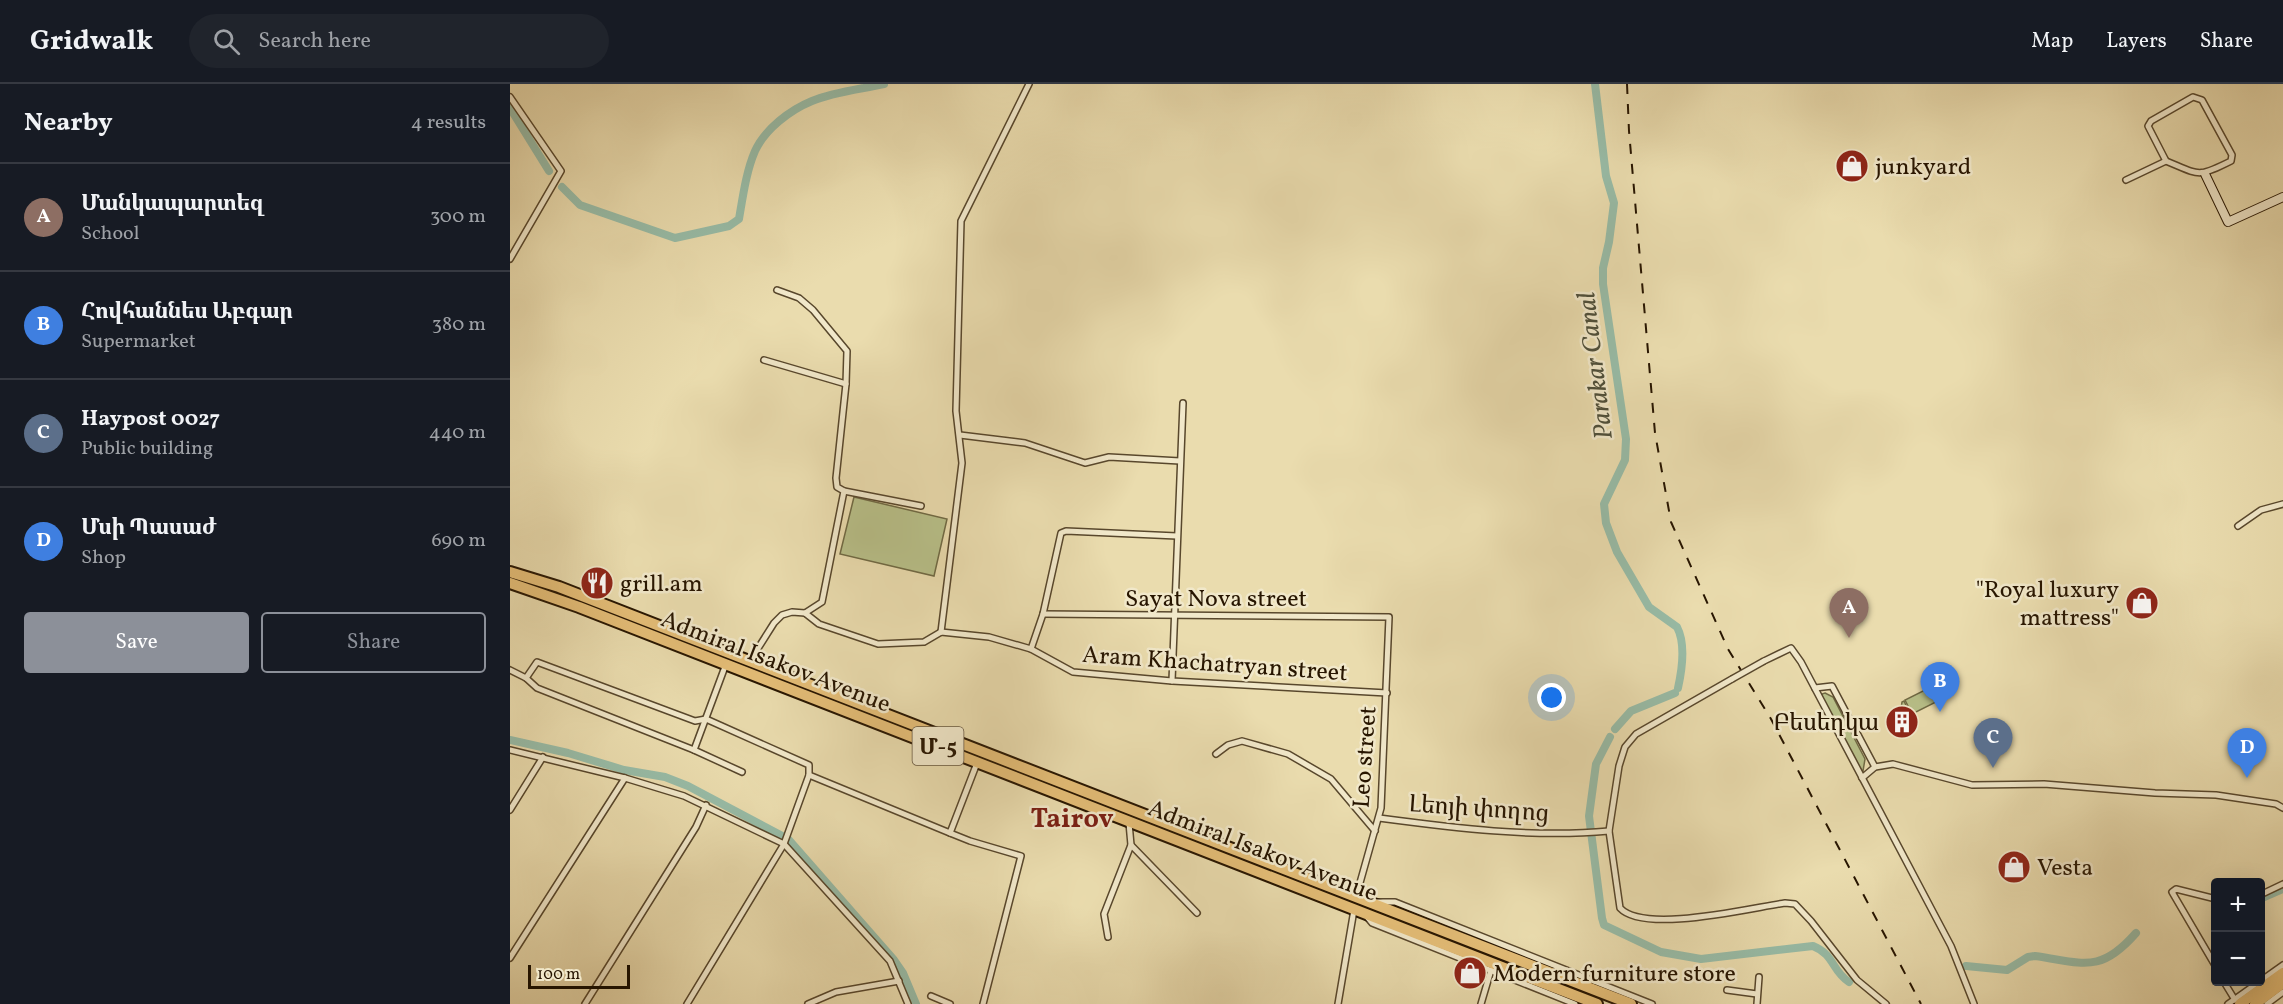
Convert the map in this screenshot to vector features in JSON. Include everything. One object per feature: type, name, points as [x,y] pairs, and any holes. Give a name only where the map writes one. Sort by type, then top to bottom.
[{"type":"highway","name":"Admiral Isakov Avenue","points":[[510,572],[559,587],[750,662],[1596,1004]]},
{"type":"highway","name":"Admiral Isakov Avenue","points":[[510,583],[579,607],[1129,821],[1358,906]]},
{"type":"highway","name":"Admiral Isakov Avenue","points":[[1372,903],[1631,1004]]},
{"type":"highway","name":"Մ-5","points":[[1358,906],[1372,903]]},
{"type":"highway","points":[[2238,1002],[2283,973]]},
{"type":"highway","points":[[2255,1004],[2283,983]]},
{"type":"main road","points":[[2205,174],[2228,222],[2283,197]]},
{"type":"street","points":[[750,662],[760,644],[782,615],[792,612],[805,613],[819,624],[878,644],[924,642],[941,632],[962,463],[956,411],[961,221],[1029,84]]},
{"type":"street","points":[[510,97],[561,171],[510,259]]},
{"type":"street","points":[[2193,98],[2199,98],[2232,154],[2231,160],[2205,174],[2193,172],[2166,161],[2149,131],[2149,124],[2193,98]]},
{"type":"street","points":[[2126,180],[2166,161]]},
{"type":"street","points":[[777,291],[799,298],[813,310],[847,351],[837,487],[844,491],[921,506]]},
{"type":"street","points":[[764,360],[846,384]]},
{"type":"street","points":[[1172,681],[1183,403]]},
{"type":"street","points":[[960,435],[1025,443],[1085,464],[1109,457],[1180,461]]},
{"type":"street","points":[[805,613],[822,602],[844,491]]},
{"type":"street","points":[[2238,526],[2261,510],[2283,504]]},
{"type":"street","points":[[1031,649],[1043,614],[1060,534],[1066,531],[1177,536]]},
{"type":"street","name":"Sayat Nova street","points":[[1043,614],[1389,617]]},
{"type":"street","name":"Leo street","points":[[1338,1004],[1381,808],[1389,617]]},
{"type":"street","name":"Aram Khachatryan street","points":[[941,632],[989,637],[1031,649],[1073,672],[1172,681],[1387,693]]},
{"type":"street","points":[[1886,1004],[1857,980],[1795,904],[1671,921],[1631,916],[1620,908],[1609,831],[1619,766],[1625,747],[1636,734],[1791,648],[1815,688],[1951,946],[1974,1004]]},
{"type":"street","points":[[526,678],[537,662],[695,721],[706,718],[809,765],[809,775],[784,844],[687,1004]]},
{"type":"street","points":[[694,750],[726,664]]},
{"type":"street","points":[[510,670],[526,678],[537,688],[694,750],[742,772]]},
{"type":"street","points":[[1815,688],[1832,686],[1875,767]]},
{"type":"street","points":[[1216,754],[1228,745],[1242,741],[1288,754],[1331,779],[1375,831]]},
{"type":"street","points":[[510,750],[625,778],[684,796],[784,844],[890,961],[908,1004]]},
{"type":"street","points":[[510,810],[543,757]]},
{"type":"street","points":[[950,833],[978,762]]},
{"type":"street","points":[[1862,778],[1875,767],[1893,764],[1972,785],[2044,784],[2154,793],[2216,795],[2276,804],[2283,808]]},
{"type":"street","points":[[809,775],[970,841],[1020,856],[983,1004]]},
{"type":"street","points":[[510,958],[625,778]]},
{"type":"street","points":[[585,1004],[696,826],[706,805]]},
{"type":"street","name":"Լեոյի փողոց","points":[[1379,818],[1470,830],[1609,831]]},
{"type":"street","points":[[1108,937],[1104,914],[1131,845],[1129,821]]},
{"type":"street","points":[[1131,845],[1197,913]]},
{"type":"street","points":[[2265,893],[2283,884]]},
{"type":"street","points":[[2211,898],[2176,889],[2172,892],[2211,958]]},
{"type":"street","points":[[1372,903],[1395,902],[1644,1003],[1652,1004]]},
{"type":"street","points":[[1358,906],[1372,923],[1575,1004]]},
{"type":"street","points":[[2228,1004],[2238,1002],[2283,965]]},
{"type":"street","points":[[1481,1004],[1491,970]]},
{"type":"street","points":[[1757,1004],[1759,977]]},
{"type":"street","points":[[808,1004],[836,992],[898,981]]},
{"type":"street","points":[[2227,986],[2238,1002]]},
{"type":"street","points":[[1727,990],[1757,994]]},
{"type":"street","points":[[2267,1004],[2283,992]]},
{"type":"street","points":[[931,996],[950,1004]]},
{"type":"green space","points":[[854,497],[947,519],[934,576],[840,554]]},
{"type":"green space","points":[[1929,688],[1936,702],[1912,714],[1905,700]]},
{"type":"green space","points":[[1822,694],[1833,697],[1865,759],[1863,771],[1822,699]]},
{"type":"green space","points":[[1904,701],[1914,723],[1901,730],[1893,714],[1901,709]]},
{"type":"waterway","name":"Parakar Canal","points":[[562,187],[580,205],[675,238],[729,226],[739,219],[747,176],[755,151],[765,135],[779,121],[820,98],[884,84]]},
{"type":"waterway","name":"Parakar Canal","points":[[1595,84],[1606,176],[1614,203],[1603,268],[1603,284],[1626,439],[1625,460],[1604,504],[1606,523],[1617,552],[1649,607],[1677,627],[1682,641],[1682,665],[1678,688]]},
{"type":"waterway","name":"Parakar Canal","points":[[510,108],[549,171]]},
{"type":"waterway","name":"Parakar Canal","points":[[1615,729],[1631,711],[1675,693]]},
{"type":"waterway","name":"Parakar Canal","points":[[1610,737],[1596,764],[1589,816],[1604,925],[1661,952],[1701,959],[1813,946],[1825,954],[1849,982]]},
{"type":"waterway","points":[[510,740],[568,753],[624,770],[665,777],[688,786],[788,839],[894,960],[903,973],[916,1004]]},
{"type":"waterway","points":[[2265,897],[2283,889]]},
{"type":"waterway","name":"Parakar Canal","points":[[1966,966],[2007,970],[2028,957],[2035,956],[2090,963],[2112,955],[2136,933]]},
{"type":"railway","points":[[1627,84],[1655,433],[1671,522],[1728,649],[1771,719],[1921,1004]]},
{"type":"place","name":"junkyard","points":[[1852,166]]},
{"type":"place","name":"grill.am","points":[[597,583]]},
{"type":"place","name":"\"Royal luxury mattress\"","points":[[2142,603]]},
{"type":"place","name":"Մանկապարտեզ","points":[[1849,638]]},
{"type":"place","name":"Հովհաննես Աբգար","points":[[1940,712]]},
{"type":"place","name":"Բեսեդկա","points":[[1902,722]]},
{"type":"place","name":"Haypost 0027","points":[[1993,768]]},
{"type":"place","name":"Մսի Պասաժ","points":[[2247,778]]},
{"type":"place","name":"Vesta","points":[[2014,867]]},
{"type":"place","name":"Modern furniture store","points":[[1470,973]]},
{"type":"district","name":"Tairov","points":[[1072,818]]}]
